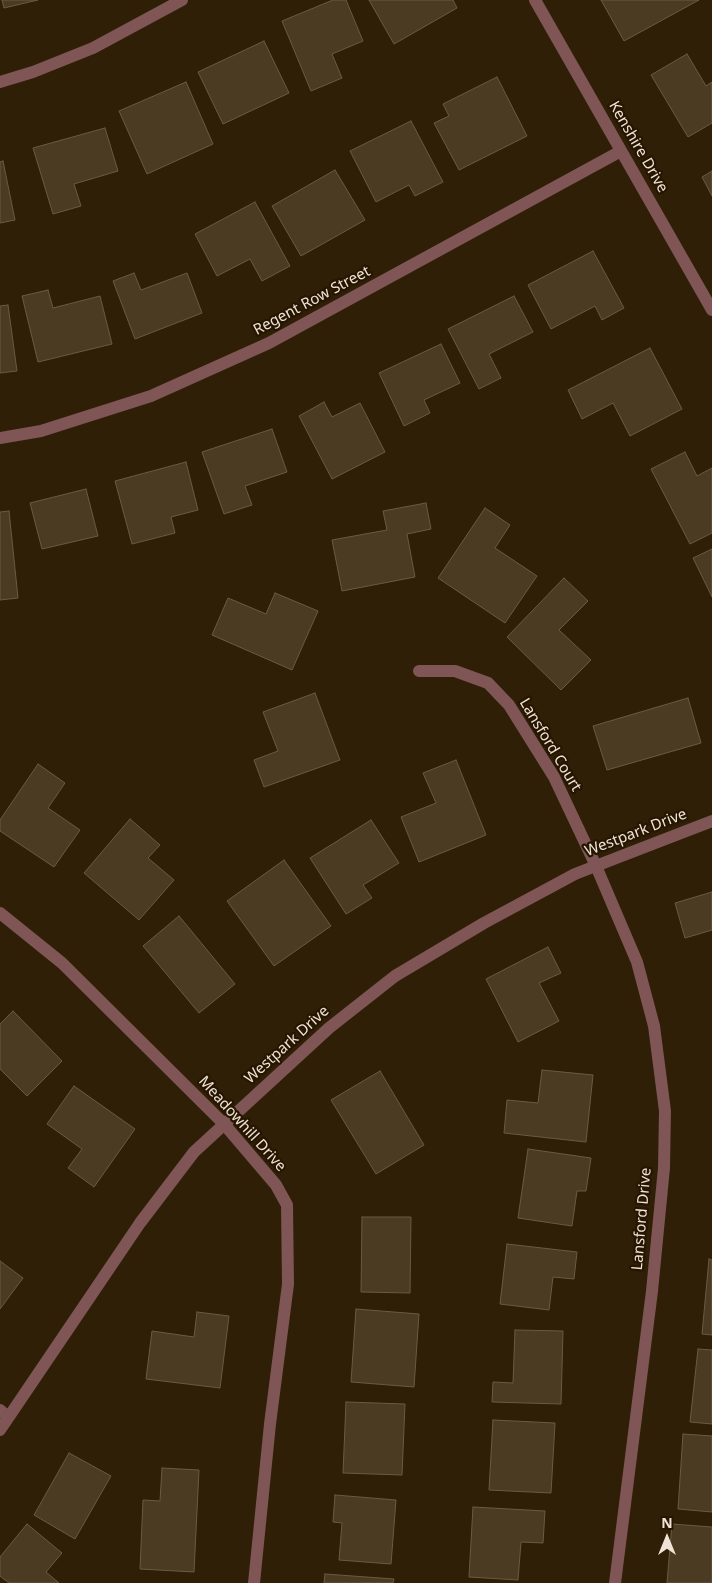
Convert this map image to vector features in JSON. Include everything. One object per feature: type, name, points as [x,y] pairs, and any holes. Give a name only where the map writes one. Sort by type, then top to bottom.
[{"type":"street","points":[[0,82],[33,72],[93,48],[182,0]]},
{"type":"street","name":"Kenshire Drive","points":[[535,0],[712,310]]},
{"type":"street","name":"Regent Row Street","points":[[0,438],[41,431],[151,396],[269,343],[621,151]]},
{"type":"street","name":"Lansford Court","points":[[418,670],[454,670],[488,683],[509,705],[554,777],[596,866]]},
{"type":"street","name":"Westpark Drive","points":[[0,1430],[4,1414],[140,1223],[194,1152],[329,1028],[395,976],[484,923],[576,874],[712,821]]},
{"type":"street","name":"Lansford Drive","points":[[596,866],[637,962],[654,1026],[666,1111],[664,1168],[652,1290],[615,1583]]},
{"type":"street","name":"Meadowhill Drive","points":[[0,913],[62,963],[224,1124],[276,1185],[287,1205],[288,1284],[270,1424],[254,1583]]},
{"type":"building","points":[[2,0],[38,0],[4,8]]},
{"type":"building","points":[[333,0],[346,0],[363,41],[332,54],[342,78],[311,91],[282,21]]},
{"type":"building","points":[[369,0],[453,0],[457,8],[394,44]]},
{"type":"building","points":[[601,0],[699,0],[624,41]]},
{"type":"building","points":[[264,41],[289,93],[223,124],[198,72]]},
{"type":"building","points":[[687,54],[706,86],[712,82],[712,123],[688,137],[651,75]]},
{"type":"building","points":[[497,77],[527,136],[459,170],[434,123],[449,116],[443,104]]},
{"type":"building","points":[[186,82],[213,144],[147,174],[119,111]]},
{"type":"building","points":[[411,121],[443,182],[415,196],[409,185],[376,202],[350,151]]},
{"type":"building","points":[[105,128],[118,171],[74,184],[81,206],[53,214],[33,148]]},
{"type":"building","points":[[3,161],[15,220],[0,223],[0,162]]},
{"type":"building","points":[[335,170],[365,220],[301,256],[272,206]]},
{"type":"building","points":[[712,171],[712,196],[702,177]]},
{"type":"building","points":[[255,202],[290,266],[262,281],[250,259],[217,276],[195,234]]},
{"type":"building","points":[[593,251],[624,308],[602,320],[595,306],[551,329],[528,285]]},
{"type":"building","points":[[134,273],[141,290],[187,273],[202,313],[135,339],[113,281]]},
{"type":"building","points":[[48,290],[53,308],[100,296],[112,344],[38,362],[22,296]]},
{"type":"building","points":[[514,296],[533,332],[489,354],[501,378],[479,389],[448,329]]},
{"type":"building","points":[[8,305],[17,371],[0,373],[0,306]]},
{"type":"building","points":[[441,344],[460,383],[424,400],[430,413],[404,426],[379,373]]},
{"type":"building","points":[[650,348],[682,409],[630,436],[613,403],[582,419],[568,390]]},
{"type":"building","points":[[324,402],[332,417],[360,403],[385,452],[332,479],[299,416]]},
{"type":"building","points":[[272,429],[287,472],[245,486],[252,505],[224,514],[202,452]]},
{"type":"building","points":[[685,452],[697,476],[712,468],[712,533],[690,544],[651,469]]},
{"type":"building","points":[[186,462],[198,510],[171,517],[175,533],[132,544],[115,481]]},
{"type":"building","points":[[86,489],[98,536],[42,549],[30,503]]},
{"type":"building","points":[[426,503],[431,529],[407,534],[415,577],[342,591],[332,540],[387,530],[383,511]]},
{"type":"building","points":[[485,508],[510,525],[495,548],[537,576],[505,623],[438,578]]},
{"type":"building","points":[[9,511],[18,598],[0,600],[0,512]]},
{"type":"building","points":[[712,549],[712,597],[693,558]]},
{"type":"building","points":[[564,578],[588,601],[559,630],[591,660],[561,690],[507,637]]},
{"type":"building","points":[[275,593],[318,611],[292,670],[212,635],[228,598],[266,614]]},
{"type":"building","points":[[315,693],[340,760],[264,787],[254,760],[278,751],[263,712]]},
{"type":"building","points":[[688,698],[701,743],[607,770],[593,726]]},
{"type":"building","points":[[456,760],[486,835],[419,862],[401,817],[436,803],[423,773]]},
{"type":"building","points":[[38,764],[65,783],[48,808],[80,830],[54,867],[0,831],[0,820]]},
{"type":"building","points":[[130,819],[160,845],[148,858],[174,880],[139,920],[84,873]]},
{"type":"building","points":[[371,820],[399,863],[363,885],[372,898],[346,914],[310,858]]},
{"type":"building","points":[[284,860],[331,926],[274,966],[227,901]]},
{"type":"building","points":[[712,892],[712,930],[685,938],[675,903]]},
{"type":"building","points":[[179,916],[235,984],[199,1013],[143,946]]},
{"type":"building","points":[[548,947],[561,973],[539,983],[559,1021],[518,1042],[486,979]]},
{"type":"building","points":[[13,1011],[62,1061],[27,1096],[0,1069],[0,1024]]},
{"type":"building","points":[[542,1070],[593,1075],[586,1142],[504,1133],[507,1100],[538,1103]]},
{"type":"building","points":[[380,1071],[424,1145],[376,1174],[331,1100]]},
{"type":"building","points":[[74,1086],[135,1129],[94,1187],[68,1168],[82,1149],[47,1124]]},
{"type":"building","points":[[528,1149],[591,1158],[586,1191],[577,1191],[572,1226],[518,1218]]},
{"type":"building","points":[[362,1217],[411,1217],[410,1293],[361,1292]]},
{"type":"building","points":[[507,1244],[577,1252],[574,1279],[553,1277],[549,1310],[500,1304]]},
{"type":"building","points":[[709,1259],[712,1260],[712,1335],[702,1334]]},
{"type":"building","points":[[0,1261],[23,1278],[0,1309]]},
{"type":"building","points":[[356,1309],[419,1314],[414,1387],[351,1382]]},
{"type":"building","points":[[197,1312],[229,1316],[220,1388],[146,1379],[152,1331],[194,1337]]},
{"type":"building","points":[[515,1330],[563,1331],[561,1404],[492,1402],[493,1382],[513,1383]]},
{"type":"building","points":[[698,1349],[712,1350],[712,1424],[690,1422]]},
{"type":"building","points":[[346,1402],[405,1404],[402,1475],[343,1473]]},
{"type":"building","points":[[493,1420],[555,1423],[551,1493],[489,1490]]},
{"type":"building","points":[[683,1434],[712,1436],[712,1512],[678,1509]]},
{"type":"building","points":[[69,1453],[111,1476],[75,1539],[34,1515]]},
{"type":"building","points":[[162,1468],[199,1470],[194,1572],[140,1569],[143,1500],[160,1501]]},
{"type":"building","points":[[335,1495],[396,1500],[391,1564],[339,1560],[342,1523],[333,1522]]},
{"type":"building","points":[[473,1507],[545,1511],[543,1543],[521,1542],[518,1580],[469,1577]]},
{"type":"building","points":[[27,1524],[62,1553],[46,1572],[59,1583],[9,1583],[0,1576],[0,1557]]},
{"type":"building","points":[[672,1524],[712,1527],[712,1583],[667,1583]]},
{"type":"building","points":[[325,1574],[394,1579],[393,1583],[324,1583]]}]
